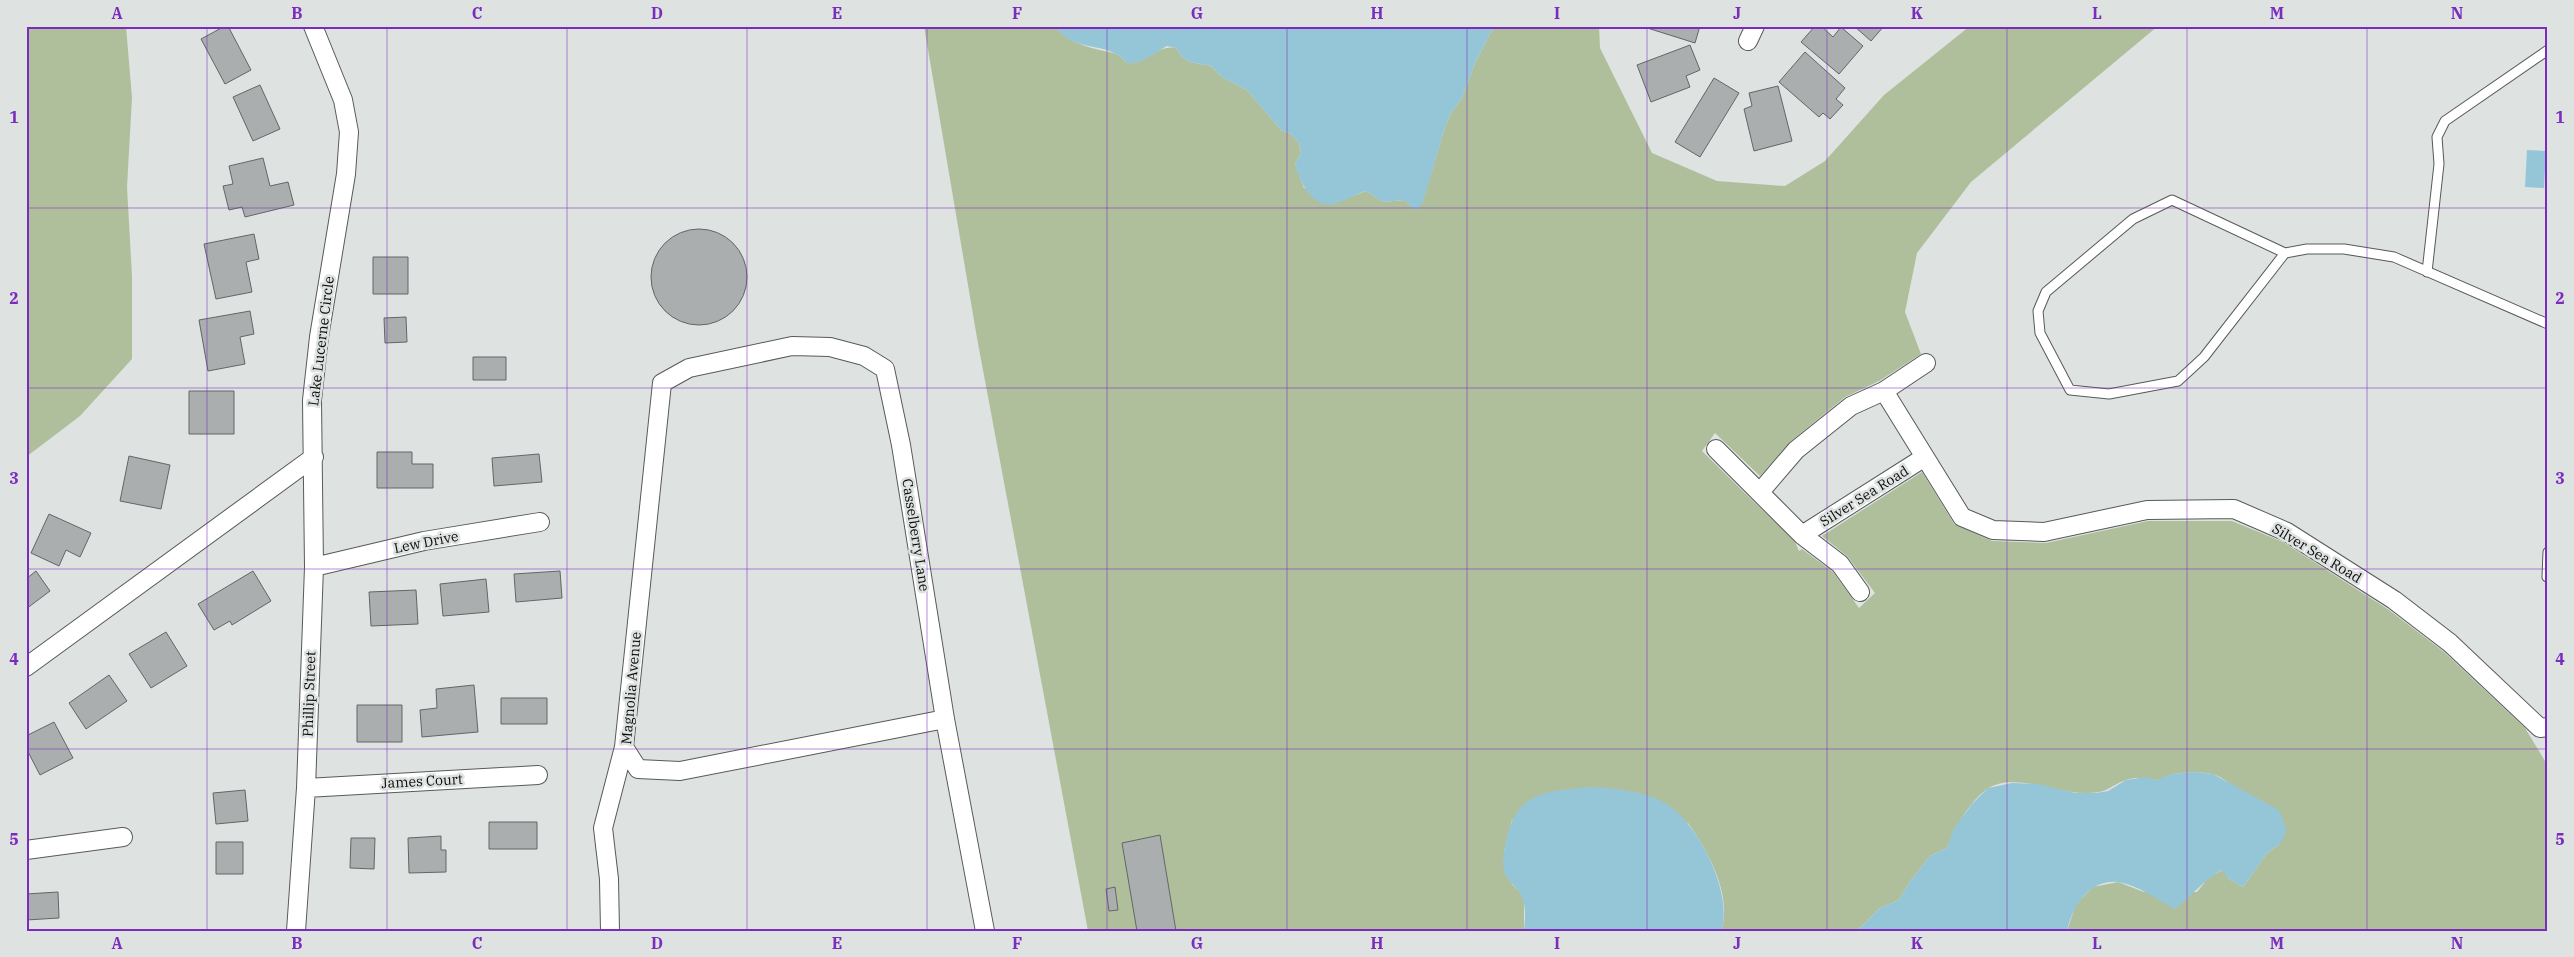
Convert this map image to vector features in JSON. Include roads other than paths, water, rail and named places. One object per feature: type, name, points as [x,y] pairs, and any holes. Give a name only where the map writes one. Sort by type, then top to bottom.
[{"type":"street","name":"Lake Lucerne Circle","points":[[313,26],[343,100],[349,132],[346,174],[312,400],[314,457]]},
{"type":"street","name":"Casselberry Lane","points":[[662,383],[689,368],[792,346],[830,347],[864,356],[885,369],[901,445],[945,719],[985,931]]},
{"type":"street","points":[[1760,492],[1796,450],[1851,406],[1884,391],[1926,363]]},
{"type":"street","name":"Magnolia Avenue","points":[[662,383],[624,747],[638,769],[680,771],[945,719]]},
{"type":"street","name":"Silver Sea Road","points":[[1884,391],[1962,517],[1992,530],[2044,532],[2147,510],[2234,509],[2287,532],[2394,600],[2450,643],[2540,728],[2548,726]]},
{"type":"street","name":"Silver Sea Road","points":[[1716,449],[1802,535],[1840,564],[1860,592]]},
{"type":"street","name":"Phillip Street","points":[[296,931],[306,788],[314,567],[314,457]]},
{"type":"street","points":[[26,668],[314,457]]},
{"type":"street","name":"Silver Sea Road","points":[[1802,535],[1926,457]]},
{"type":"street","name":"Lew Drive","points":[[314,567],[424,541],[540,522]]},
{"type":"street","points":[[610,931],[610,879],[603,828],[624,747]]},
{"type":"street","name":"James Court","points":[[306,788],[538,775]]},
{"type":"street","points":[[26,850],[123,837]]},
{"type":"lane","points":[[2427,272],[2439,164],[2437,137],[2445,122],[2548,50]]},
{"type":"lane","points":[[2285,253],[2204,357],[2178,381],[2109,394],[2070,390],[2040,333],[2038,311],[2046,292],[2133,220],[2172,200],[2285,253],[2307,249],[2344,249],[2394,257],[2548,324]]},
{"type":"lane","points":[[2547,577],[2548,552]]},
{"type":"water","points":[[1055,26],[1494,26],[1475,63],[1462,98],[1451,113],[1422,204],[1415,210],[1404,200],[1383,202],[1366,191],[1333,204],[1318,202],[1303,185],[1297,171],[1295,164],[1301,153],[1299,143],[1291,134],[1281,130],[1247,90],[1222,77],[1211,66],[1190,62],[1182,57],[1176,48],[1167,46],[1148,58],[1138,62],[1127,63],[1111,51],[1071,40],[1063,35]]},
{"type":"water","points":[[2527,150],[2546,151],[2544,188],[2525,187]]},
{"type":"water","points":[[2195,772],[2213,774],[2279,810],[2287,830],[2280,844],[2267,853],[2243,887],[2229,879],[2222,870],[2203,883],[2175,909],[2133,886],[2118,882],[2108,882],[2098,885],[2084,896],[2073,913],[2067,931],[1857,931],[1880,908],[1899,900],[1911,880],[1930,856],[1947,848],[1953,830],[1972,804],[1988,788],[2012,783],[2038,784],[2075,793],[2096,793],[2108,791],[2126,780],[2146,777],[2157,780],[2171,774]]},
{"type":"water","points":[[1589,787],[1620,789],[1650,796],[1668,805],[1680,815],[1702,844],[1718,881],[1723,899],[1724,916],[1721,931],[1524,931],[1524,902],[1518,890],[1505,875],[1503,868],[1504,850],[1512,822],[1518,811],[1537,796],[1561,790]]}]
